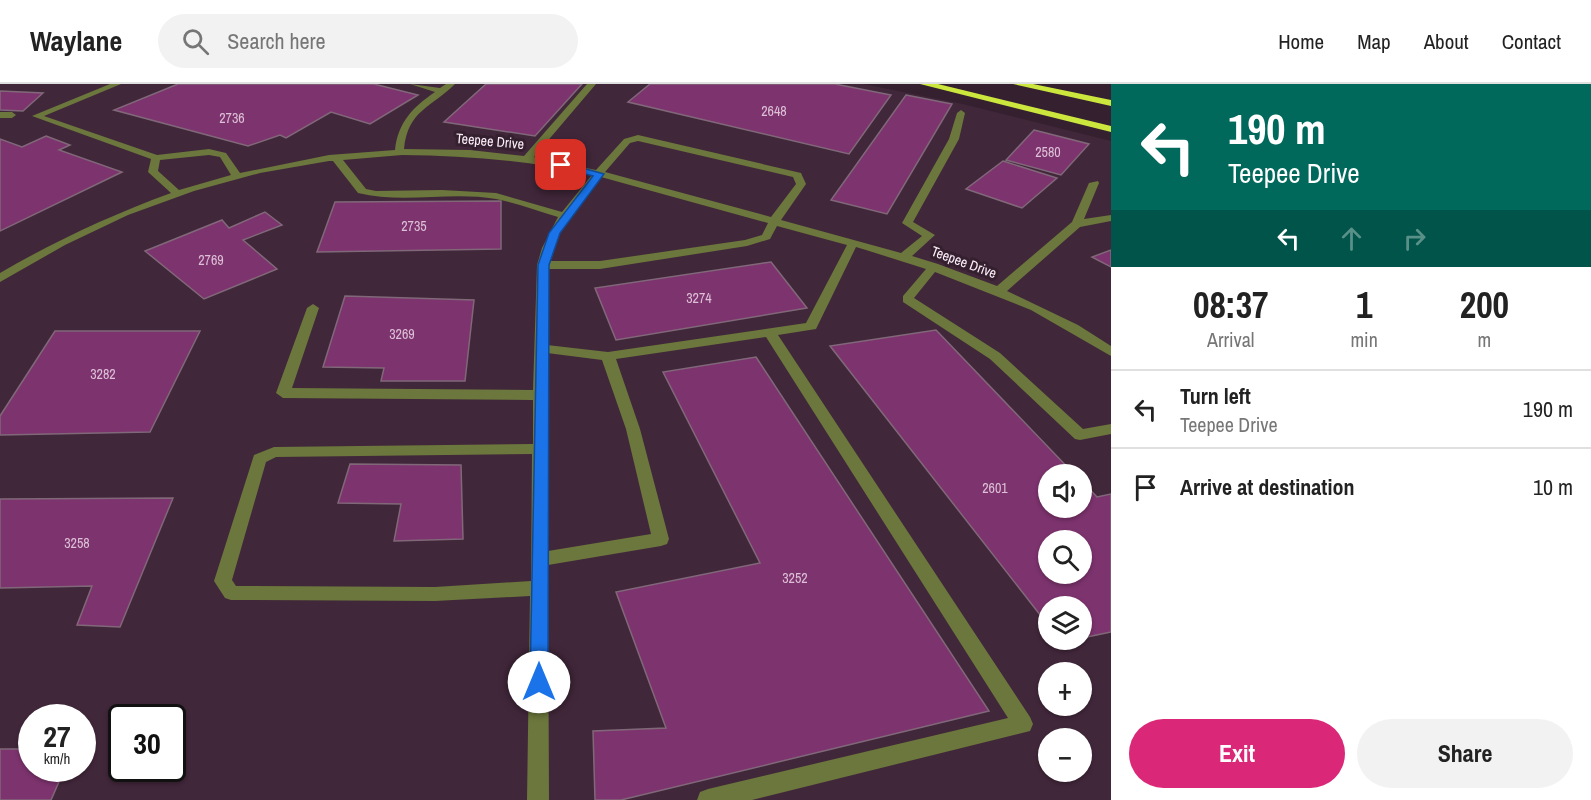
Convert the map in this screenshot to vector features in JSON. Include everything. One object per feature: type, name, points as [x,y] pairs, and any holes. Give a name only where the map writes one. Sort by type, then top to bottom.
[{"type":"highway","points":[[925,84],[1111,129]]},
{"type":"highway","points":[[954,84],[1111,117]]},
{"type":"highway","points":[[1018,84],[1111,103]]},
{"type":"street","points":[[117,84],[36,116],[156,158],[209,152],[224,155],[237,176]]},
{"type":"street","points":[[414,84],[442,91]]},
{"type":"street","points":[[399,153],[400,132],[409,117],[451,84]]},
{"type":"street","points":[[527,159],[592,84]]},
{"type":"street","points":[[904,257],[929,235],[907,223],[954,139],[961,113]]},
{"type":"street","points":[[0,115],[12,115]]},
{"type":"street","points":[[538,800],[543,265],[555,233],[565,216],[627,141],[638,138],[797,175],[801,184],[774,221],[766,237],[747,243],[600,265],[543,265]]},
{"type":"street","name":"Teepee Drive","points":[[0,278],[62,241],[122,213],[177,193],[237,176],[336,158],[399,153],[466,154],[527,159],[599,174],[934,266],[999,291],[1068,326],[1111,352]]},
{"type":"street","points":[[156,158],[153,172],[177,193]]},
{"type":"street","points":[[336,158],[362,191],[376,194],[442,193],[496,196],[565,216]]},
{"type":"street","points":[[999,291],[1077,224],[1094,183]]},
{"type":"street","points":[[1077,224],[1111,218]]},
{"type":"street","points":[[541,348],[608,356],[811,326],[852,243]]},
{"type":"street","points":[[934,266],[907,299],[995,356],[1080,435],[1111,429]]},
{"type":"street","points":[[313,309],[283,393],[541,395]]},
{"type":"street","points":[[708,800],[1023,724],[770,333]]},
{"type":"street","points":[[540,559],[661,539],[633,429],[608,356]]},
{"type":"street","points":[[540,449],[274,452],[260,459],[223,581],[231,593],[435,594],[540,588]]},
{"type":"shaded area","points":[[0,84],[863,84],[963,104],[1111,141],[1111,800],[0,800]]},
{"type":"building","points":[[178,84],[374,84],[418,95],[370,124],[331,112],[286,138],[280,135],[248,146],[114,110]]},
{"type":"building","points":[[486,84],[582,84],[535,136],[444,122]]},
{"type":"building","points":[[650,84],[835,84],[891,95],[849,154],[628,102]]},
{"type":"building","points":[[0,91],[43,93],[23,111],[0,110]]},
{"type":"building","points":[[906,95],[952,104],[887,214],[831,200]]},
{"type":"building","points":[[1034,130],[1089,144],[1061,175],[1006,160]]},
{"type":"building","points":[[46,136],[70,145],[59,150],[122,172],[0,231],[0,139],[22,147]]},
{"type":"building","points":[[1003,161],[1057,178],[1022,208],[966,189]]},
{"type":"building","points":[[501,201],[501,249],[317,252],[335,202]]},
{"type":"building","points":[[265,212],[282,225],[243,240],[277,269],[204,299],[145,251],[222,220],[229,228]]},
{"type":"building","points":[[1111,250],[1111,267],[1092,257]]},
{"type":"building","points":[[771,262],[807,308],[616,340],[595,288]]},
{"type":"building","points":[[345,296],[474,300],[465,381],[381,381],[384,368],[323,367]]},
{"type":"building","points":[[936,330],[1064,464],[1038,464],[1038,518],[1092,518],[1092,492],[1097,497],[1111,494],[1111,632],[1092,636],[1092,596],[1038,596],[1038,612],[830,346]]},
{"type":"building","points":[[55,331],[200,331],[150,432],[0,435],[0,416]]},
{"type":"building","points":[[756,357],[989,711],[621,800],[595,800],[593,731],[666,728],[616,592],[760,563],[663,372]]},
{"type":"building","points":[[350,464],[461,465],[463,539],[394,541],[401,504],[338,503]]},
{"type":"building","points":[[173,498],[120,627],[77,625],[92,586],[0,588],[0,499]]},
{"type":"building","points":[[0,749],[18,749],[18,782],[59,782],[51,800],[0,800]]},
{"type":"route","points":[[539,682],[543,265],[555,233],[565,216],[599,174],[561,165]]}]
